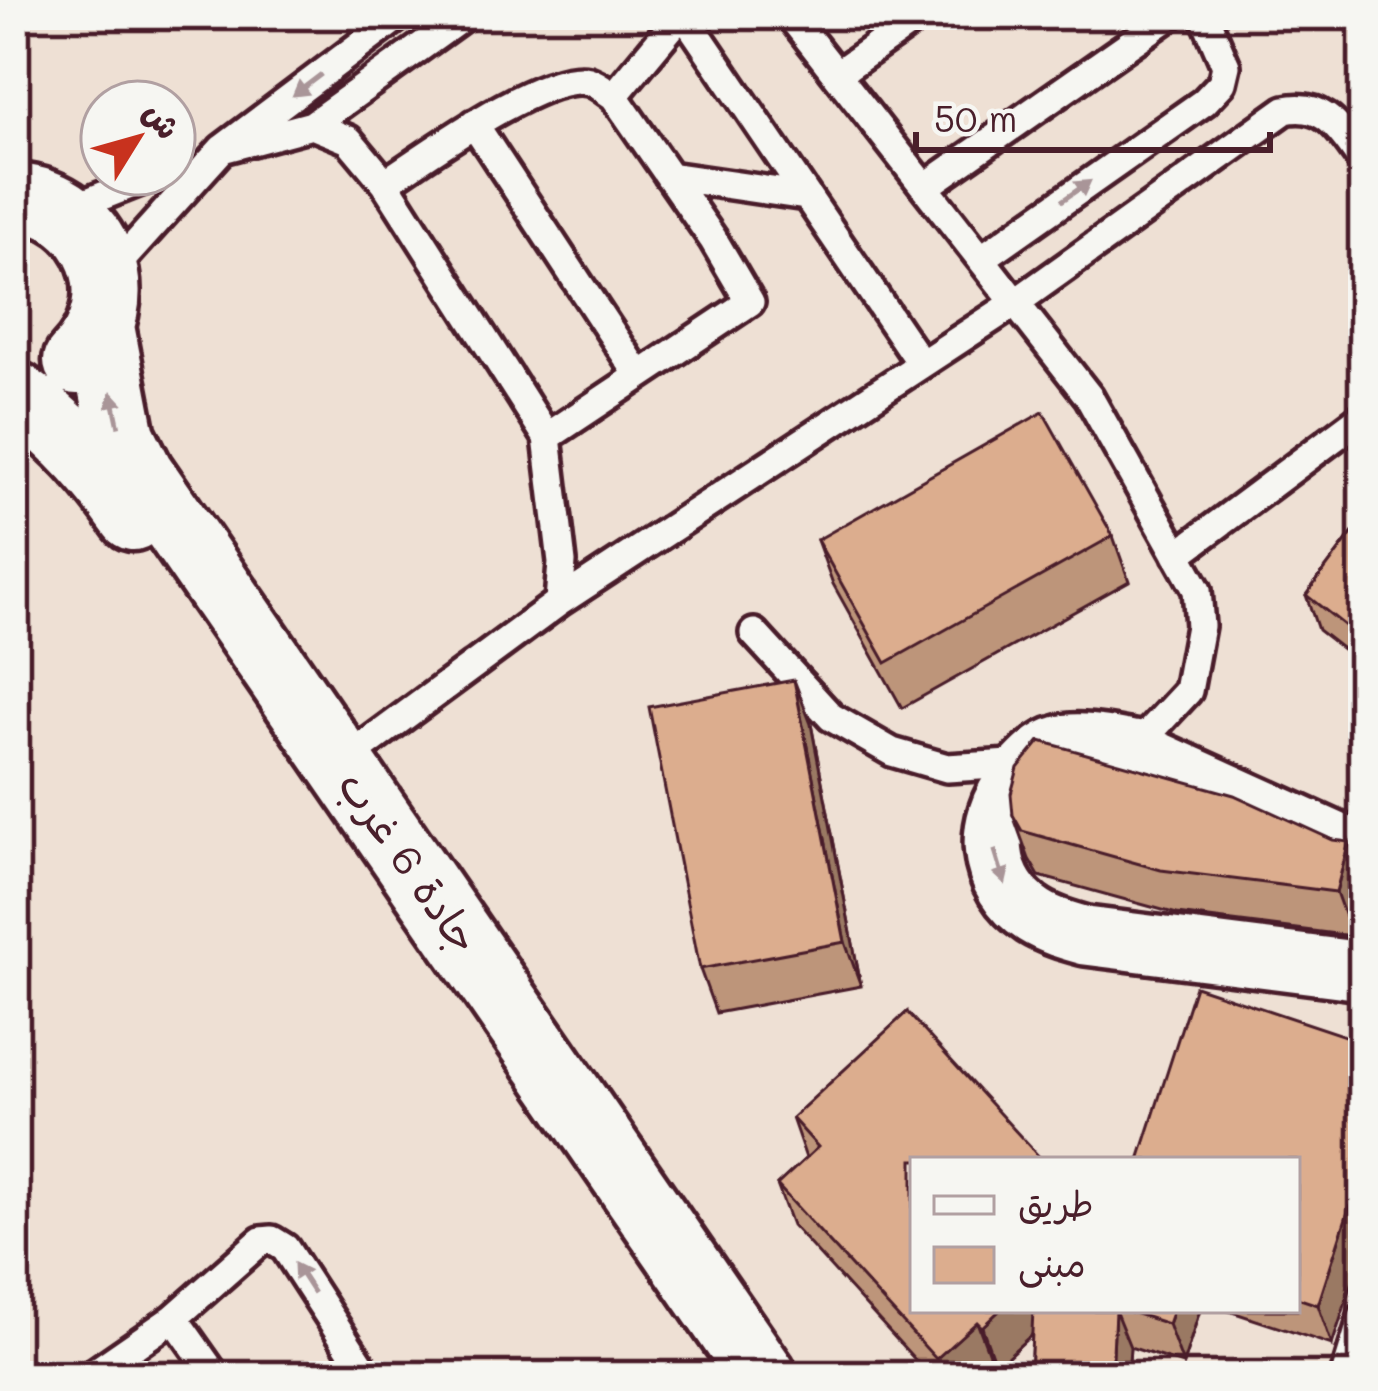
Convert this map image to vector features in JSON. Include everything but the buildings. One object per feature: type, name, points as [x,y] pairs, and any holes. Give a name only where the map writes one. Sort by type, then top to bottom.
[{"type":"main road","name":"جادة 6 غرب","points":[[28,200],[84,229],[99,251],[122,437],[140,473],[764,1376]]},
{"type":"main road","points":[[15,391],[51,380],[72,366],[89,349],[104,302]]},
{"type":"main road","name":"جادة 6 غرب","points":[[15,391],[106,478],[725,1376]]},
{"type":"street","points":[[1363,854],[1133,750],[1096,745],[1059,745],[1031,763],[1005,794],[993,832],[994,865],[1008,890],[1031,914],[1059,928],[1086,937],[1363,971]]},
{"type":"lane","points":[[104,302],[221,149],[400,15]]},
{"type":"lane","points":[[198,158],[312,125],[465,15]]},
{"type":"lane","points":[[614,96],[682,15],[921,364]]},
{"type":"lane","points":[[790,15],[1089,397],[1197,590],[1200,626],[1188,691],[1133,750]]},
{"type":"lane","points":[[837,74],[922,15]]},
{"type":"lane","points":[[925,188],[1171,15]]},
{"type":"lane","points":[[981,259],[1204,102],[1222,83],[1226,66],[1204,15]]},
{"type":"lane","points":[[385,183],[474,124],[552,85],[592,82],[614,96],[713,239],[749,302],[547,437]]},
{"type":"lane","points":[[341,764],[559,602],[1016,304],[1286,110],[1302,106],[1324,114],[1363,161]]},
{"type":"lane","points":[[474,124],[639,375]]},
{"type":"lane","points":[[312,125],[349,140],[385,183],[547,437],[562,562],[559,602]]},
{"type":"lane","points":[[669,176],[806,196]]},
{"type":"lane","points":[[28,200],[78,190]]},
{"type":"lane","points":[[1178,555],[1363,416]]},
{"type":"lane","points":[[754,633],[831,717],[892,752],[947,768],[1031,763]]},
{"type":"lane","points":[[90,1376],[174,1318],[261,1241],[272,1240],[285,1249],[368,1376]]},
{"type":"lane","points":[[1345,1376],[1363,1317]]},
{"type":"lane","points":[[174,1318],[215,1376]]}]
